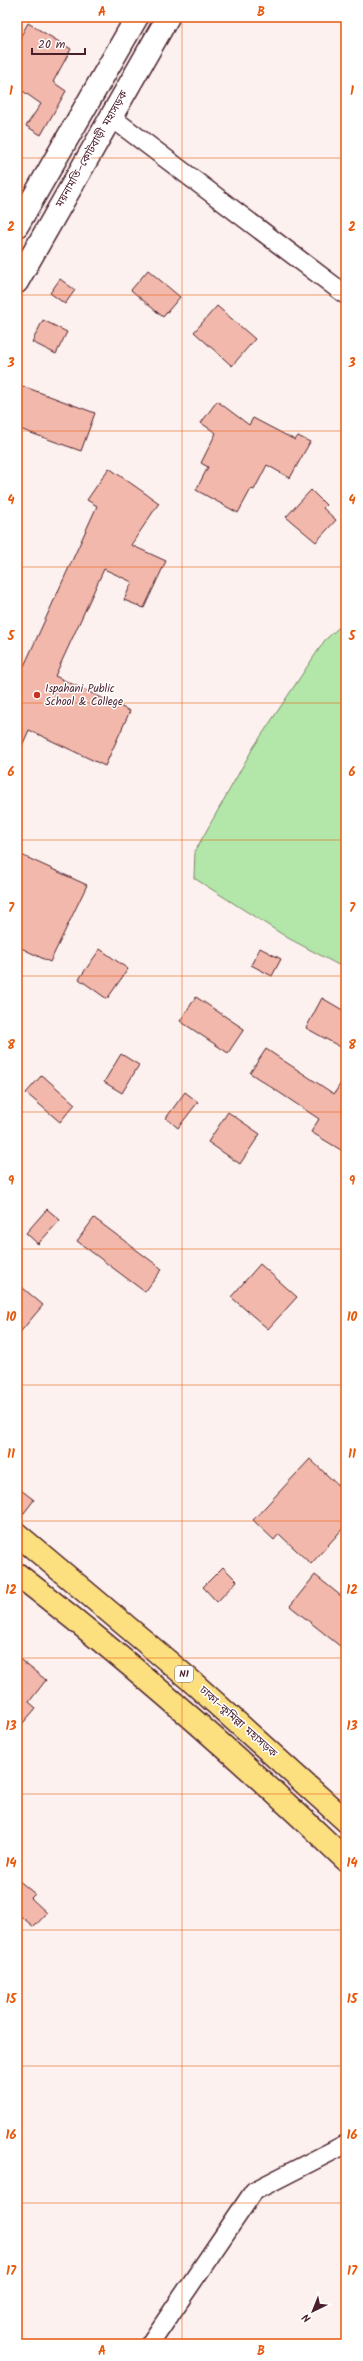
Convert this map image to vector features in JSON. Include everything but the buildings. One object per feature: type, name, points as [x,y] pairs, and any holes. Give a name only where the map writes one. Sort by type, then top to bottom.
[{"type":"highway","name":"ঢাকা–কুমিল্লা মহাসড়ক","points":[[17,1534],[189,1679],[346,1821]]},
{"type":"highway","name":"N1","points":[[17,1574],[156,1686],[283,1799],[346,1860]]},
{"type":"main road","points":[[17,226],[137,17]]},
{"type":"main road","name":"ময়নামতি–কোটবাড়ী মহাসড়ক","points":[[17,282],[168,17]]},
{"type":"street","points":[[111,117],[346,295]]},
{"type":"street","points":[[150,2344],[254,2191],[346,2144]]},
{"type":"green space","points":[[346,621],[346,969],[288,938],[194,878],[195,851],[253,748],[325,640]]},
{"type":"place","name":"Ispahani Public School & College","points":[[37,695]]}]
